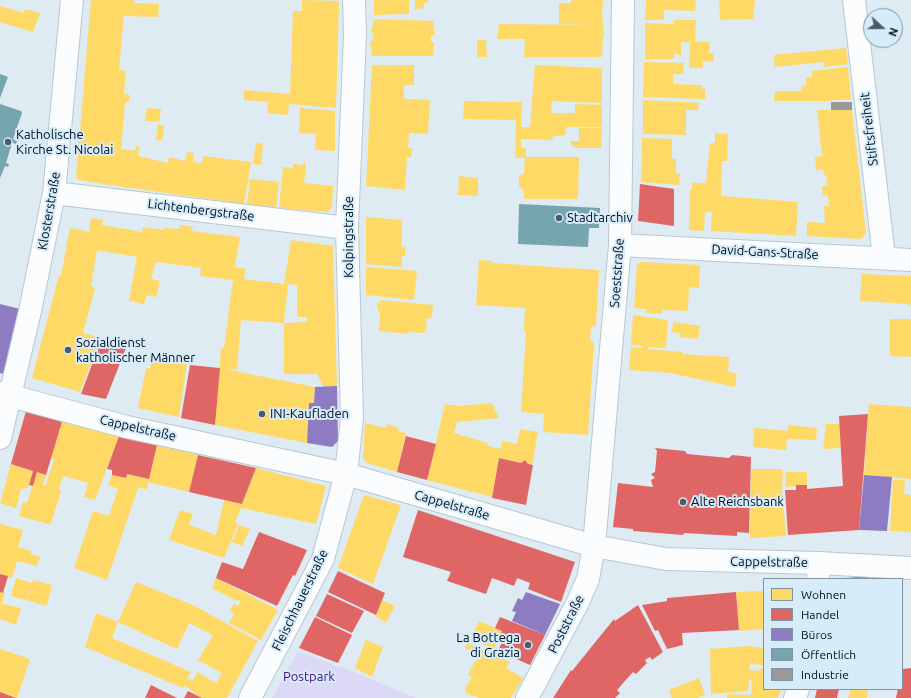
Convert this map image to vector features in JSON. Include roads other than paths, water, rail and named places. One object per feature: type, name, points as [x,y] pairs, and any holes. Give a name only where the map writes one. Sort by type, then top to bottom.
[{"type":"street","name":"Klosterstraße","points":[[0,438],[5,394],[31,304],[54,193],[72,0]]},
{"type":"street","name":"Kolpingstraße","points":[[346,474],[352,418],[348,228],[355,35],[354,0]]},
{"type":"street","name":"Soeststraße","points":[[594,546],[620,245],[623,0]]},
{"type":"street","name":"Stiftsfreiheit","points":[[854,0],[884,257]]},
{"type":"street","name":"Lichtenbergstraße","points":[[54,193],[348,228]]},
{"type":"street","name":"David-Gans-Straße","points":[[620,245],[884,257],[911,260]]},
{"type":"street","name":"Cappelstraße","points":[[5,394],[127,427],[346,474],[594,546],[666,559],[819,571],[911,568]]},
{"type":"street","name":"Fleischhauerstraße","points":[[250,698],[323,559],[346,474]]},
{"type":"street","name":"Poststraße","points":[[527,698],[578,602],[588,579],[594,546]]},
{"type":"place","name":"Katholische Kirche St. Nicolai","points":[[8,142]]},
{"type":"place","name":"Stadtarchiv","points":[[559,218]]},
{"type":"place","name":"Sozialdienst katholischer Männer","points":[[68,350]]},
{"type":"place","name":"INI-Kaufladen","points":[[262,414]]},
{"type":"place","name":"Alte Reichsbank","points":[[683,502]]},
{"type":"place","name":"La Bottega di Grazia","points":[[528,645]]},
{"type":"park label","name":"Postpark","points":[[309,677]]}]
